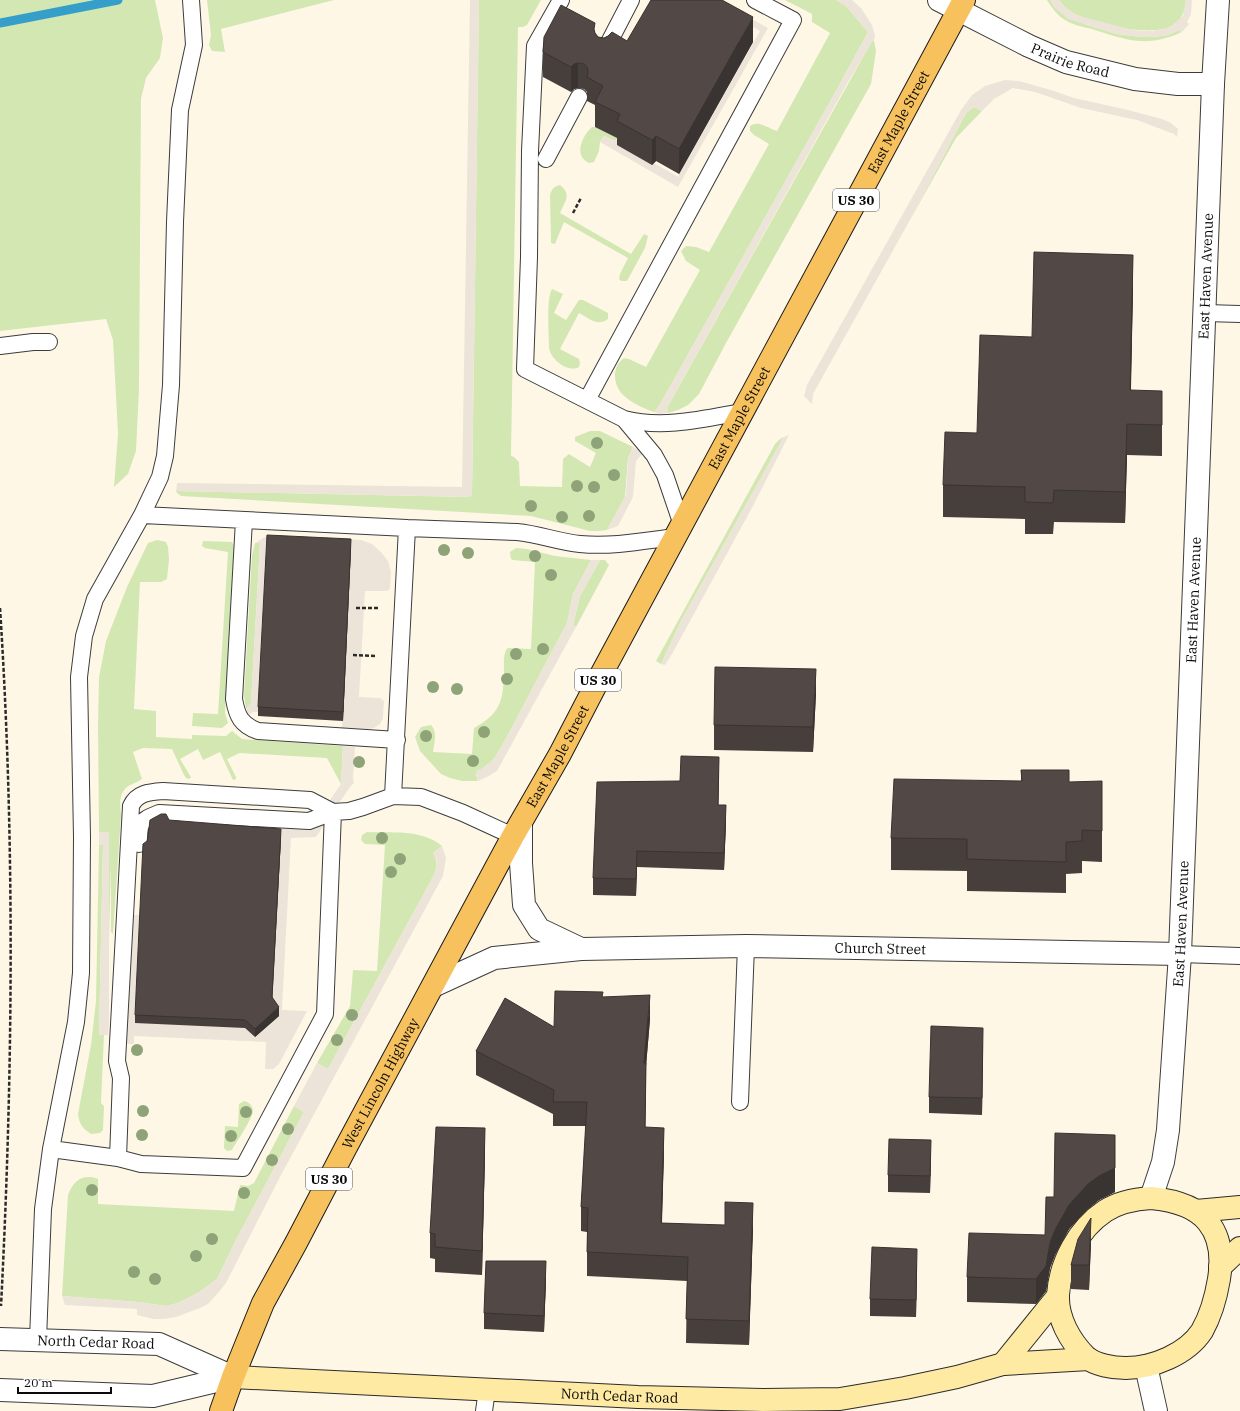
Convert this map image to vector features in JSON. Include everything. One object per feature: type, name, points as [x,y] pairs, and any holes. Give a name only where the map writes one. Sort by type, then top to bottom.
[{"type":"main road","name":"East Maple Street","points":[[517,830],[560,754],[678,531],[961,5]]},
{"type":"main road","name":"West Lincoln Highway","points":[[233,1377],[263,1303],[517,830]]},
{"type":"main road","points":[[1151,1198],[1164,1199],[1179,1203],[1196,1211],[1208,1222],[1219,1242],[1220,1267],[1217,1290],[1211,1311],[1201,1331],[1190,1343],[1174,1355],[1146,1366],[1118,1368],[1089,1360],[1077,1348],[1068,1334],[1060,1314],[1058,1296],[1060,1278],[1076,1241],[1089,1225],[1105,1211],[1122,1202],[1151,1198]]},
{"type":"main road","points":[[1196,1211],[1240,1207]]},
{"type":"main road","points":[[1220,1267],[1240,1248]]},
{"type":"main road","points":[[1003,1364],[1058,1296]]},
{"type":"main road","name":"North Cedar Road","points":[[233,1377],[630,1396],[763,1406],[871,1395],[949,1379],[1003,1364],[1089,1360]]},
{"type":"main road","name":"US 30","points":[[221,1411],[233,1377]]},
{"type":"street","name":"Prairie Road","points":[[939,0],[961,5],[1029,46],[1066,62],[1135,79],[1178,84],[1213,84]]},
{"type":"street","name":"East Haven Avenue","points":[[1151,1198],[1163,1162],[1168,1130],[1180,954],[1213,84],[1218,0]]},
{"type":"street","points":[[517,830],[524,905],[539,928],[581,948]]},
{"type":"street","name":"Church Street","points":[[433,986],[494,958],[581,948],[746,946],[1180,954]]},
{"type":"street","name":"North Cedar Road","points":[[0,1339],[159,1344],[233,1377]]},
{"type":"street","points":[[1146,1366],[1156,1411]]},
{"type":"street","name":"North Cedar Road","points":[[0,1390],[153,1396],[233,1377]]},
{"type":"lane","points":[[38,1340],[43,1209],[51,1149],[66,1066],[76,1022],[81,973],[82,837],[79,677],[84,636],[95,600],[142,515],[160,477],[165,456],[171,385],[175,222],[180,110],[194,45],[191,0]]},
{"type":"lane","points":[[561,0],[535,46],[530,151],[529,257],[525,368],[624,419],[638,422],[653,424],[697,420],[742,412]]},
{"type":"lane","points":[[603,52],[631,0]]},
{"type":"lane","points":[[587,400],[793,20],[755,0]]},
{"type":"lane","points":[[546,159],[579,96]]},
{"type":"lane","points":[[1205,313],[1240,314]]},
{"type":"lane","points":[[0,346],[33,342],[49,342]]},
{"type":"lane","points":[[142,515],[533,533],[565,542],[602,545],[614,545],[678,531],[665,475],[654,455],[624,419]]},
{"type":"lane","points":[[244,520],[234,699],[237,713],[243,723],[249,728],[258,732],[397,740]]},
{"type":"lane","points":[[394,796],[408,528]]},
{"type":"lane","points":[[118,1158],[121,1078],[117,1061],[131,806],[134,800],[141,795],[162,791],[310,800],[333,812]]},
{"type":"lane","points":[[127,886],[139,846],[140,826],[143,820],[159,813],[309,820],[333,812],[349,811],[394,796],[421,797],[463,813],[517,830]]},
{"type":"lane","points":[[51,1149],[118,1158],[141,1164],[243,1168],[325,1014],[333,812]]},
{"type":"lane","points":[[740,1102],[746,946]]},
{"type":"lane","points":[[1180,954],[1240,956]]},
{"type":"lane","points":[[484,1411],[488,1390]]},
{"type":"path","points":[[573,213],[581,198]]},
{"type":"path","points":[[0,608],[7,742],[11,893],[11,1038],[9,1133],[1,1306]]},
{"type":"path","points":[[356,608],[382,608]]},
{"type":"path","points":[[354,655],[379,656]]},
{"type":"green space","points":[[0,0],[155,0],[163,38],[160,58],[146,78],[141,99],[139,389],[136,451],[128,474],[114,487],[118,434],[113,340],[106,319],[0,331]]},
{"type":"green space","points":[[207,0],[334,0],[221,29],[225,52],[212,51],[209,45],[211,35]]},
{"type":"green space","points":[[479,0],[541,0],[527,25],[518,27],[511,456],[519,462],[520,486],[562,487],[563,459],[569,454],[590,467],[596,453],[575,441],[575,437],[590,431],[600,431],[633,447],[628,458],[625,497],[607,530],[590,531],[531,516],[181,496],[176,491],[470,497],[472,494]]},
{"type":"green space","points":[[785,0],[836,0],[846,6],[868,32],[659,406],[654,412],[633,403],[622,394],[616,382],[615,374],[617,367],[624,358],[646,367],[700,270],[686,261],[681,251],[686,246],[696,247],[709,252],[769,144],[754,135],[750,131],[750,126],[753,124],[760,124],[777,131],[830,33],[812,22],[812,14]]},
{"type":"green space","points":[[1047,0],[1050,0],[1055,8],[1084,24],[1117,34],[1154,37],[1168,35],[1179,30],[1182,32],[1167,38],[1151,41],[1122,38],[1068,22],[1057,14]]},
{"type":"green space","points":[[1059,0],[1186,0],[1182,15],[1172,26],[1162,29],[1135,30],[1120,28],[1078,16],[1069,11]]},
{"type":"green space","points":[[872,41],[874,41],[876,51],[871,84],[699,394],[688,405],[668,413],[667,408]]},
{"type":"green space","points":[[974,107],[982,111],[956,138],[910,220],[966,113]]},
{"type":"green space","points":[[592,127],[595,127],[617,138],[615,141],[604,136],[600,142],[599,151],[594,162],[589,163],[581,156],[580,151],[582,140]]},
{"type":"green space","points":[[560,185],[567,195],[560,213],[631,254],[644,234],[648,236],[645,248],[627,281],[621,281],[619,279],[628,258],[564,222],[555,244],[551,243],[550,195],[553,188]]},
{"type":"green space","points":[[552,289],[563,294],[554,313],[566,320],[579,300],[583,300],[608,313],[608,319],[597,322],[579,313],[560,349],[579,359],[579,367],[565,367],[556,361],[550,353],[548,308]]},
{"type":"green space","points":[[781,438],[781,442],[681,621],[661,664],[656,661],[775,444]]},
{"type":"green space","points":[[157,540],[166,542],[168,547],[169,559],[167,579],[161,582],[140,582],[134,709],[156,711],[156,737],[192,739],[192,735],[226,736],[232,731],[242,739],[343,746],[341,784],[327,758],[240,753],[227,759],[236,777],[236,779],[233,780],[220,752],[203,760],[198,749],[180,759],[191,777],[189,779],[184,775],[172,749],[143,748],[133,752],[142,779],[126,788],[123,791],[121,798],[113,934],[111,932],[111,862],[109,941],[109,833],[99,832],[99,677],[106,641],[127,587],[148,543]]},
{"type":"green space","points":[[203,541],[232,542],[234,546],[225,713],[228,723],[222,728],[192,726],[193,713],[218,714],[228,552],[205,548],[202,546]]},
{"type":"green space","points":[[255,543],[260,543],[251,703],[246,709],[244,696],[252,555]]},
{"type":"green space","points":[[516,548],[527,549],[555,556],[591,560],[573,594],[567,623],[502,746],[493,760],[476,774],[478,781],[462,781],[450,778],[441,774],[420,751],[415,737],[421,727],[431,725],[435,735],[433,752],[472,754],[474,728],[490,717],[499,705],[501,699],[504,682],[504,658],[506,650],[508,648],[531,649],[535,562],[511,559],[510,552]]},
{"type":"green space","points":[[600,560],[605,560],[609,565],[576,627],[573,625],[580,596]]},
{"type":"green space","points":[[367,832],[416,834],[442,846],[433,853],[436,858],[436,869],[434,875],[328,1069],[317,1063],[350,1006],[353,970],[377,971],[385,845],[365,844],[361,840],[362,835]]},
{"type":"green space","points":[[99,845],[103,845],[99,1034],[104,1035],[101,1103],[104,1106],[103,1130],[100,1133],[91,1134],[82,1126],[79,1121],[78,1114],[91,1045],[96,1001]]},
{"type":"green space","points":[[244,1101],[248,1102],[253,1109],[252,1115],[232,1150],[227,1151],[224,1148],[225,1126],[238,1127],[239,1104]]},
{"type":"green space","points":[[294,1106],[304,1112],[217,1279],[198,1293],[178,1303],[166,1306],[138,1302],[62,1296],[68,1195],[76,1182],[88,1177],[98,1179],[98,1204],[234,1211],[240,1185],[248,1186],[254,1183]]},
{"type":"shaded area","points":[[470,0],[479,0],[472,494],[470,497],[176,491],[177,483],[462,487]]},
{"type":"shaded area","points":[[836,0],[852,0],[861,8],[872,25],[875,35],[874,41],[848,82],[667,408],[668,413],[659,414],[654,412],[659,406],[868,32],[846,6]]},
{"type":"shaded area","points":[[1050,0],[1059,0],[1063,6],[1079,16],[1133,30],[1153,31],[1170,27],[1183,16],[1186,0],[1192,0],[1191,14],[1187,22],[1189,24],[1182,32],[1179,30],[1168,35],[1141,37],[1117,34],[1068,19],[1055,8]]},
{"type":"shaded area","points":[[732,8],[768,28],[678,187],[600,142],[604,136],[615,141],[617,138],[654,163],[679,177],[679,174],[760,31],[730,13]]},
{"type":"shaded area","points":[[1005,80],[1019,81],[1074,98],[1162,119],[1171,123],[1178,129],[1177,137],[1174,134],[1137,120],[1081,108],[1035,92],[1013,88],[994,99],[982,111],[974,107],[966,113],[910,220],[813,394],[812,404],[804,396],[807,385],[961,110],[972,95],[985,86]]},
{"type":"shaded area","points":[[789,435],[753,506],[672,654],[665,665],[661,664],[681,621],[781,442],[781,438]]},
{"type":"shaded area","points":[[633,447],[642,454],[636,461],[633,497],[618,526],[607,530],[626,495],[628,458]]},
{"type":"shaded area","points":[[270,535],[361,540],[372,544],[388,561],[391,572],[390,589],[387,591],[365,591],[359,697],[380,698],[384,701],[383,718],[380,724],[374,728],[342,728],[351,548],[258,712],[253,712],[249,715],[247,712],[246,709],[251,703],[260,543],[255,543]]},
{"type":"shaded area","points":[[591,560],[600,560],[580,596],[573,625],[576,627],[497,771],[478,781],[476,771],[485,767],[493,760],[502,746],[567,623],[573,594]]},
{"type":"shaded area","points":[[343,746],[355,747],[354,783],[316,837],[291,838],[282,1010],[307,1011],[279,1064],[273,1069],[265,1069],[266,1042],[134,1036],[134,1044],[125,1044],[134,915],[141,915],[255,1037],[279,1016],[165,821],[310,829],[341,784]]},
{"type":"shaded area","points":[[99,832],[109,832],[108,1035],[99,1035],[103,845],[99,845]]},
{"type":"shaded area","points":[[442,846],[446,858],[443,876],[280,1177],[226,1283],[218,1293],[208,1304],[200,1308],[176,1317],[164,1319],[153,1319],[137,1315],[137,1309],[65,1305],[62,1296],[138,1302],[166,1306],[178,1303],[198,1293],[217,1279],[304,1112],[294,1106],[317,1063],[328,1069],[434,875],[437,861],[433,853]]},
{"type":"building","points":[[651,0],[722,0],[753,17],[679,149],[656,136],[652,140],[617,121],[620,114],[595,102],[603,86],[587,77],[587,67],[584,64],[578,63],[571,67],[543,52],[544,37],[561,5],[595,23],[594,29],[598,37],[604,38],[612,32],[627,41]]},
{"type":"building","points":[[1034,252],[1133,255],[1130,390],[1162,391],[1162,425],[1127,424],[1125,492],[1054,490],[1053,503],[1025,502],[1025,487],[943,485],[945,432],[977,433],[980,335],[1032,337]]},
{"type":"building","points":[[267,535],[351,539],[343,712],[258,707]]},
{"type":"building","points":[[715,667],[816,669],[813,727],[714,725]]},
{"type":"building","points":[[681,756],[719,757],[718,805],[726,805],[724,853],[637,851],[636,879],[593,878],[597,782],[680,781]]},
{"type":"building","points":[[1021,770],[1069,770],[1069,782],[1102,781],[1102,831],[1082,830],[1082,841],[1066,842],[1066,862],[967,859],[967,839],[891,838],[894,779],[1022,781]]},
{"type":"building","points":[[161,814],[166,814],[169,820],[281,829],[272,997],[279,1007],[255,1029],[245,1020],[135,1015],[143,844],[147,841],[150,820]]},
{"type":"building","points":[[555,991],[603,992],[602,997],[650,995],[644,1063],[646,1063],[645,1127],[664,1128],[661,1223],[725,1225],[725,1202],[753,1203],[749,1321],[686,1319],[688,1257],[587,1252],[588,1208],[581,1207],[587,1102],[553,1102],[554,1090],[476,1051],[505,998],[554,1027]]},
{"type":"building","points":[[931,1026],[983,1028],[982,1098],[929,1097]]},
{"type":"building","points":[[436,1127],[485,1128],[482,1251],[435,1247],[435,1234],[430,1233]]},
{"type":"building","points":[[1055,1133],[1115,1135],[1115,1168],[1099,1176],[1088,1184],[1069,1205],[1055,1230],[1050,1243],[1046,1266],[1036,1279],[967,1277],[969,1233],[1045,1235],[1046,1197],[1054,1197]]},
{"type":"building","points":[[889,1139],[931,1140],[930,1176],[888,1175]]},
{"type":"building","points":[[1091,1218],[1089,1265],[1071,1265],[1078,1239]]},
{"type":"building","points":[[872,1247],[917,1249],[916,1300],[870,1299]]},
{"type":"building","points":[[486,1261],[546,1261],[544,1316],[484,1313]]},
{"type":"waterway","points":[[0,23],[118,0]]}]
